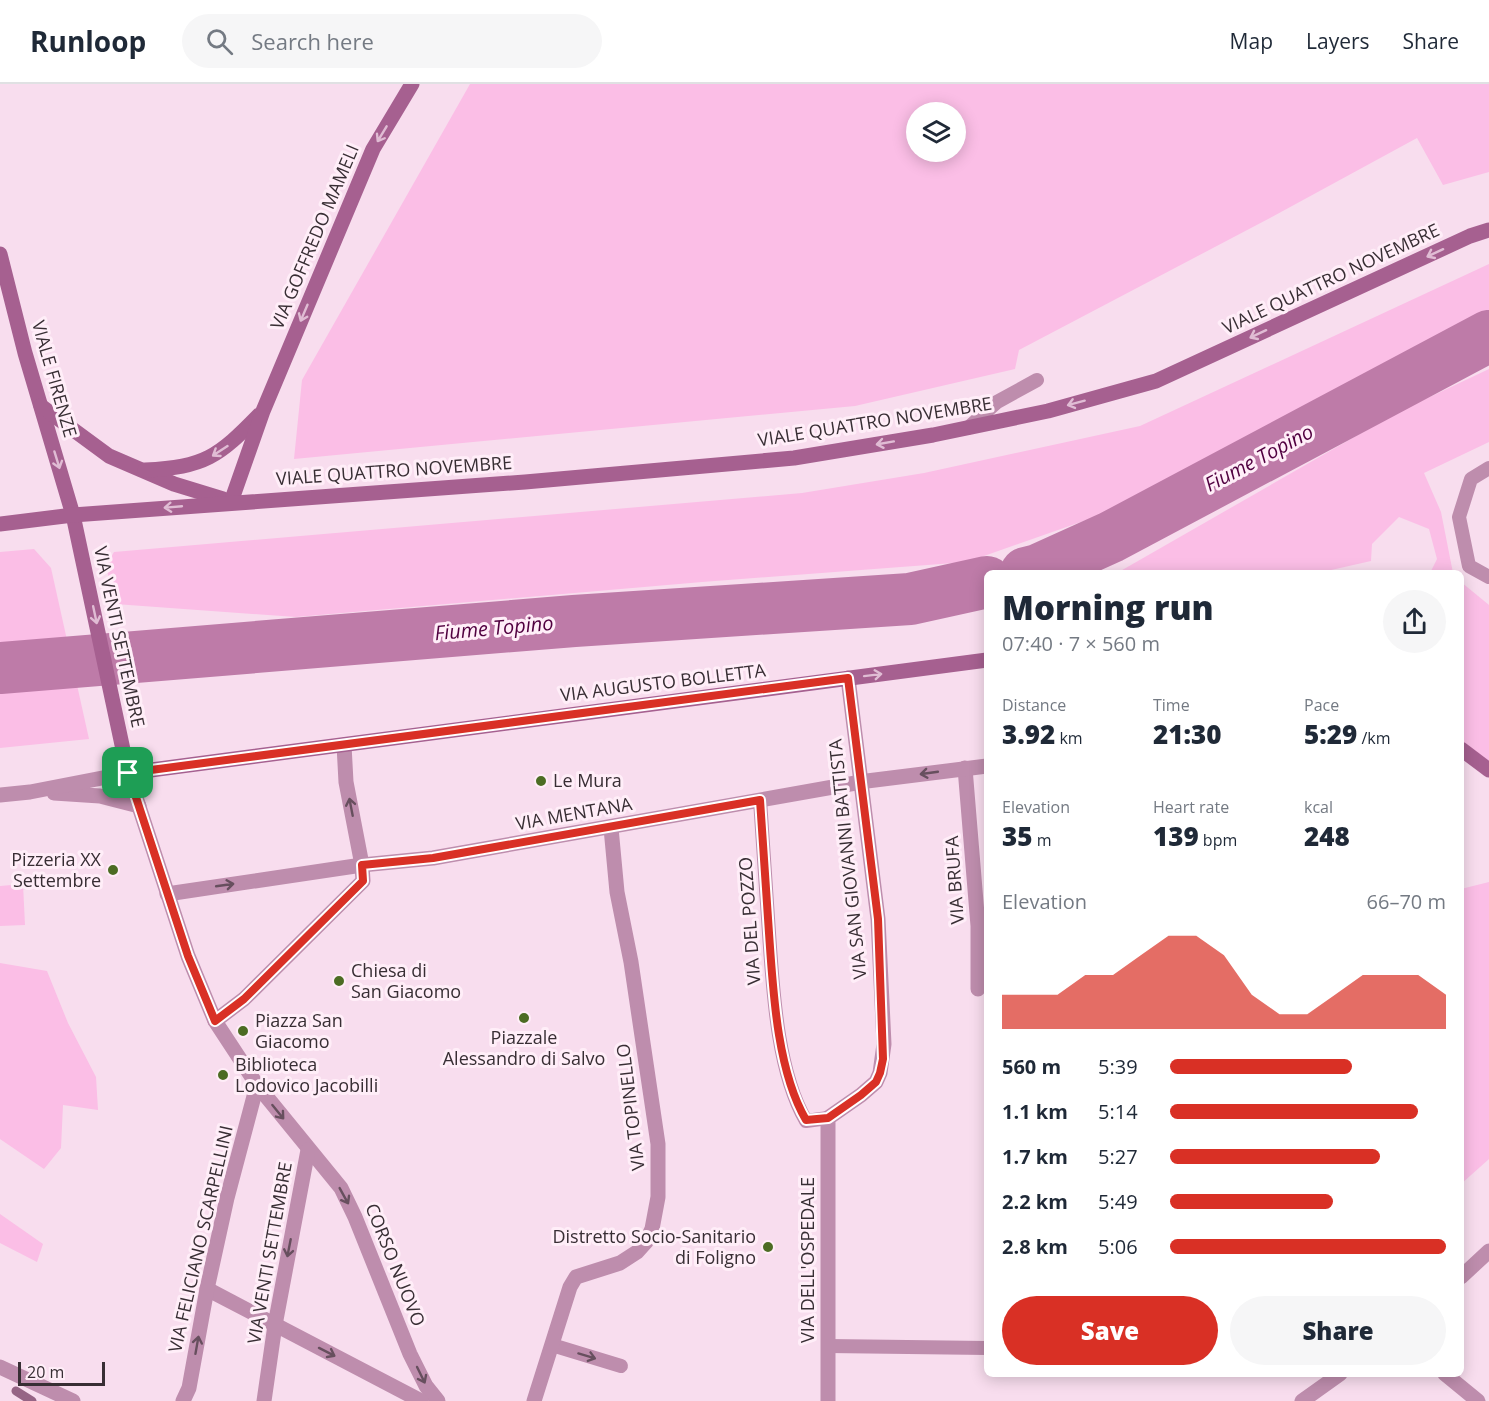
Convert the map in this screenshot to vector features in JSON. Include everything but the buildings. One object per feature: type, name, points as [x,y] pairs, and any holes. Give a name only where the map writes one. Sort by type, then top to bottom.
[{"type":"main road","name":"VIA GOFFREDO MAMELI","points":[[231,502],[263,411],[373,149],[412,84]]},
{"type":"main road","name":"VIALE QUATTRO NOVEMBRE","points":[[0,524],[73,515],[525,482],[795,458],[968,428],[1048,411],[1155,381],[1489,230]]},
{"type":"main road","name":"VIALE FIRENZE","points":[[0,254],[40,406],[73,515]]},
{"type":"main road","name":"VIALE QUATTRO NOVEMBRE","points":[[40,406],[109,456],[139,470],[231,502]]},
{"type":"main road","name":"VIA GOFFREDO MAMELI","points":[[139,470],[170,469],[204,461],[231,444],[263,411]]},
{"type":"main road","name":"VIA VENTI SETTEMBRE","points":[[73,515],[128,773]]},
{"type":"main road","name":"VIA AUGUSTO BOLLETTA","points":[[128,773],[984,660]]},
{"type":"main road","points":[[1464,751],[1489,770]]},
{"type":"street","name":"VIA SAN GIOVANNI BATTISTA","points":[[828,1118],[876,1082],[883,1059],[878,919],[848,678]]},
{"type":"street","points":[[215,1021],[244,999],[363,881],[346,782],[344,745]]},
{"type":"street","name":"VIA MENTANA","points":[[167,894],[362,865],[433,858],[862,783],[984,766]]},
{"type":"street","name":"VIA BRUFA","points":[[965,768],[978,926],[978,989]]},
{"type":"street","points":[[0,795],[30,792],[128,773]]},
{"type":"street","name":"VIA VENTI SETTEMBRE","points":[[128,773],[188,956],[215,1021],[257,1085],[309,1150],[275,1325],[264,1401]]},
{"type":"street","points":[[30,792],[100,796],[139,806]]},
{"type":"street","name":"VIA TOPINELLO","points":[[534,1401],[570,1287],[576,1276],[620,1263],[637,1252],[649,1236],[657,1208],[658,1144],[631,962],[617,892],[611,828]]},
{"type":"street","name":"VIA FELICIANO SCARPELLINI","points":[[183,1401],[189,1388],[207,1288],[227,1198],[257,1085]]},
{"type":"street","name":"VIA DELL'OSPEDALE","points":[[828,1118],[828,1401]]},
{"type":"street","name":"CORSO NUOVO","points":[[309,1150],[340,1188],[355,1217],[410,1354],[426,1386],[438,1401]]},
{"type":"street","points":[[1464,1273],[1489,1251]]},
{"type":"street","points":[[207,1288],[421,1401]]},
{"type":"street","points":[[0,1367],[73,1401]]},
{"type":"street","points":[[1302,1401],[1336,1377]]},
{"type":"street","points":[[1449,1377],[1478,1401]]},
{"type":"lane","points":[[968,428],[997,402],[1037,380]]},
{"type":"lane","points":[[1489,468],[1471,479],[1459,517],[1470,566],[1489,577]]},
{"type":"lane","name":"VIA DEL POZZO","points":[[760,800],[773,990],[780,1042],[796,1101],[806,1120],[828,1118]]},
{"type":"lane","points":[[552,1345],[621,1366]]},
{"type":"lane","points":[[828,1346],[984,1348]]},
{"type":"shaded area","points":[[470,84],[1489,84],[1489,172],[1443,185],[1417,138],[1019,350],[1015,369],[855,406],[294,459],[302,380]]},
{"type":"shaded area","points":[[1489,264],[1489,310],[1115,510],[967,562],[296,617],[115,604],[106,566],[114,552],[802,493],[924,473],[1140,426]]},
{"type":"shaded area","points":[[1489,369],[1489,442],[1424,473],[1441,512],[1452,570],[1432,570],[1437,559],[1429,529],[1399,517],[1372,544],[1371,561],[1331,570],[1122,570],[1398,412]]},
{"type":"shaded area","points":[[34,549],[51,568],[89,739],[0,748],[0,552]]},
{"type":"shaded area","points":[[1464,584],[1489,605],[1489,765],[1464,745]]},
{"type":"shaded area","points":[[1489,882],[1489,1159],[1464,1181],[1464,888]]},
{"type":"shaded area","points":[[23,884],[25,925],[0,926],[0,886]]},
{"type":"shaded area","points":[[0,963],[47,971],[68,1023],[96,1077],[98,1110],[63,1105],[61,1148],[44,1169],[0,1139]]},
{"type":"shaded area","points":[[0,1214],[43,1244],[37,1262],[0,1243]]},
{"type":"waterway","name":"Fiume Topino","points":[[1038,570],[1111,537],[1489,336]]},
{"type":"waterway","name":"Fiume Topino","points":[[0,668],[574,621],[910,599],[984,583]]},
{"type":"waterway","points":[[16,1391],[32,1401]]},
{"type":"place","name":"Le Mura","points":[[541,781]]},
{"type":"place","name":"Pizzeria XX Settembre","points":[[113,870]]},
{"type":"place","name":"Chiesa di San Giacomo","points":[[339,981]]},
{"type":"place","name":"Piazzale Alessandro di Salvo","points":[[524,1018]]},
{"type":"place","name":"Piazza San Giacomo","points":[[243,1031]]},
{"type":"place","name":"Biblioteca Lodovico Jacobilli","points":[[223,1075]]},
{"type":"place","name":"Distretto Socio-Sanitario di Foligno","points":[[768,1247]]},
{"type":"route","points":[[848,678],[878,919],[884,1044],[880,1073],[876,1082],[861,1095],[828,1118],[806,1120],[799,1108],[780,1042],[773,990],[760,800],[433,858],[362,865],[363,881],[244,999],[215,1021],[188,956],[128,773],[848,678]]}]
